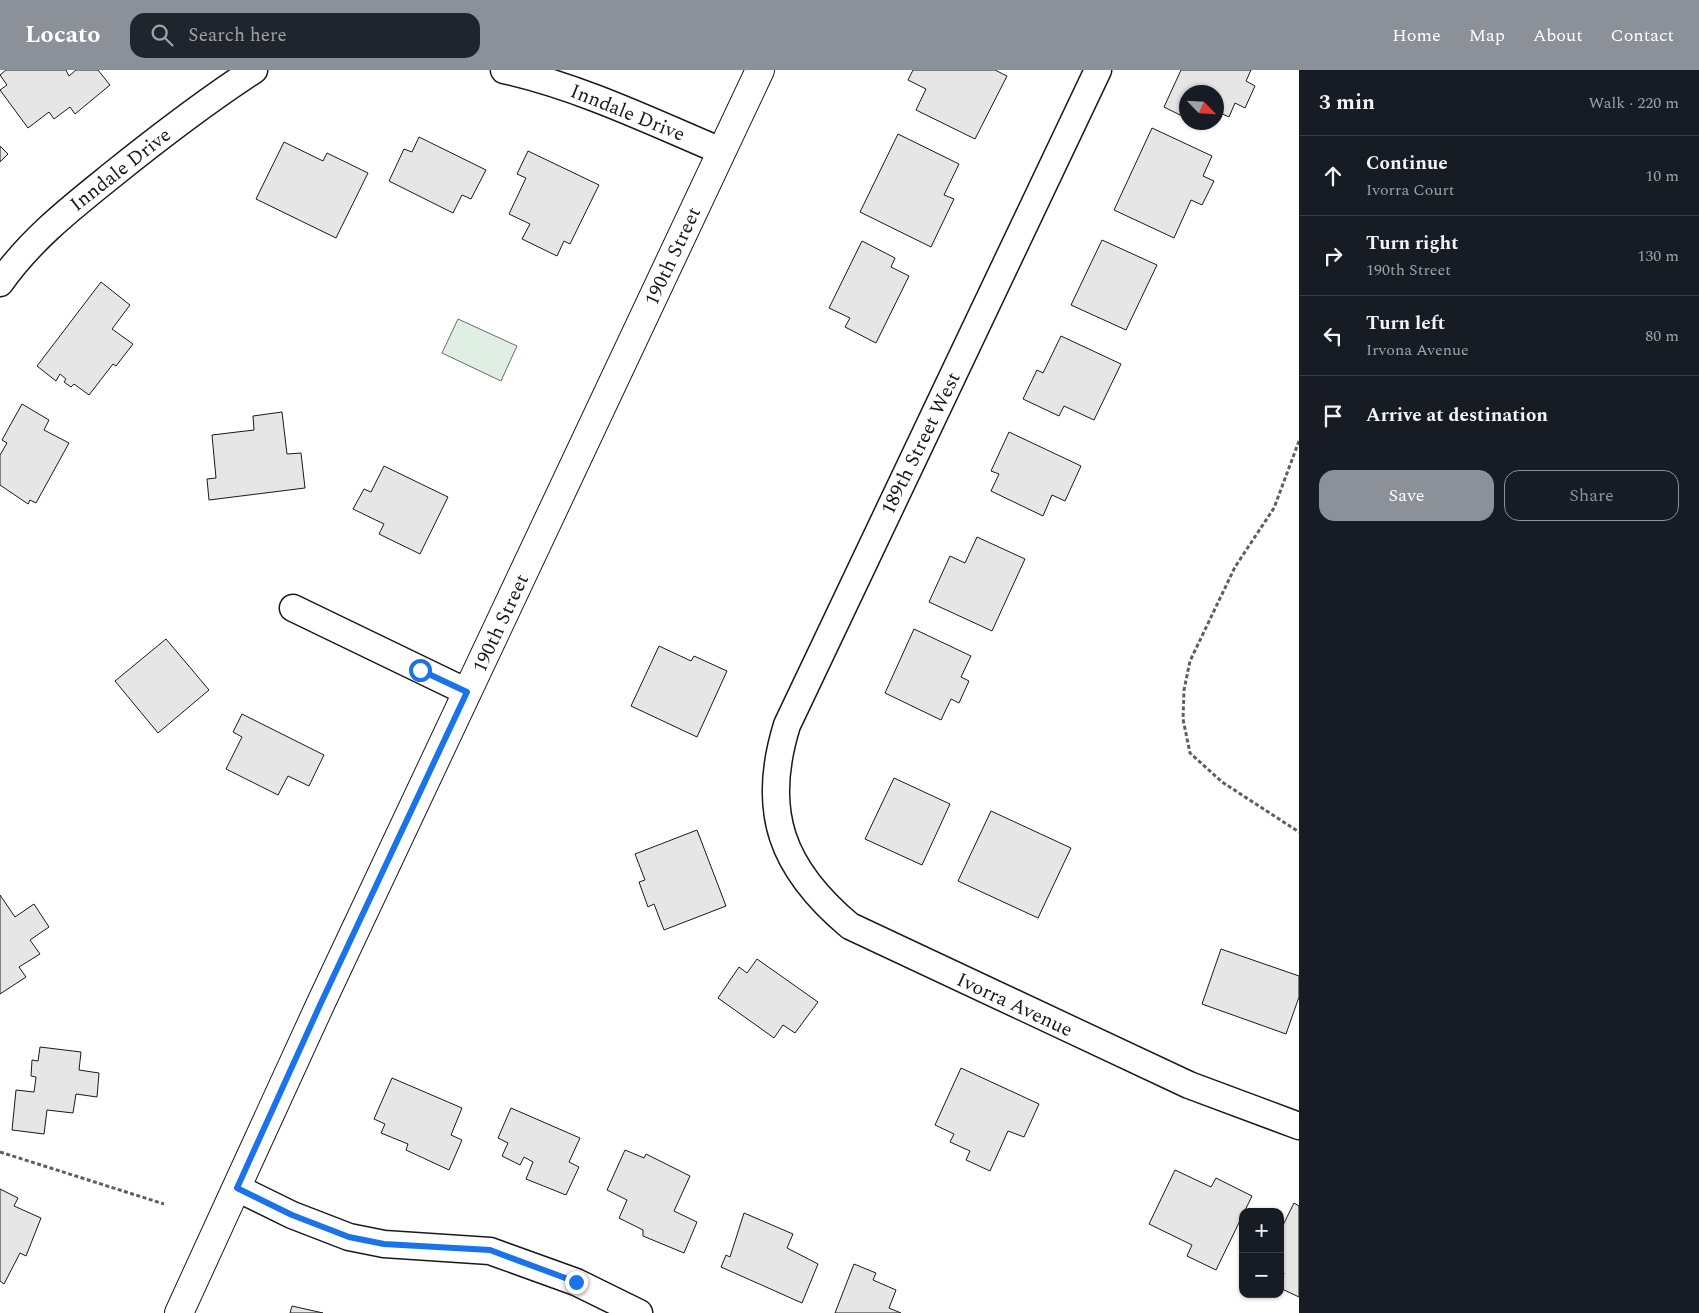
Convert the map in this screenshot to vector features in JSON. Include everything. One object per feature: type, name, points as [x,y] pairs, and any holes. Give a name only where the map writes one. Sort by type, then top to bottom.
[{"type":"street","name":"Inndale Drive","points":[[0,283],[15,262],[54,222],[158,138],[254,70]]},
{"type":"street","name":"Inndale Drive","points":[[504,70],[542,78],[591,96],[721,151]]},
{"type":"street","name":"190th Street","points":[[179,1313],[320,1005],[760,70]]},
{"type":"street","name":"189th Street West","points":[[778,824],[775,791],[776,769],[787,725],[1098,70]]},
{"type":"street","points":[[293,608],[467,692]]},
{"type":"street","name":"Ivorra Avenue","points":[[778,824],[787,851],[799,873],[830,909],[850,926],[1189,1085],[1299,1126]]},
{"type":"street","points":[[237,1188],[292,1215],[349,1237],[384,1244],[490,1250],[576,1282],[639,1313]]},
{"type":"path","points":[[1299,441],[1274,508],[1235,567],[1190,661],[1184,690],[1183,719],[1190,753],[1222,782],[1299,832]]},
{"type":"path","points":[[0,1152],[164,1204]]},
{"type":"green space","points":[[458,319],[517,346],[501,381],[442,353]]},
{"type":"building","points":[[6,70],[66,70],[69,76],[76,70],[98,70],[110,85],[75,114],[70,107],[54,119],[49,112],[28,128],[0,90],[7,85],[0,75]]},
{"type":"building","points":[[913,70],[995,70],[1007,76],[975,139],[916,110],[926,89],[908,80]]},
{"type":"building","points":[[1181,70],[1251,70],[1246,81],[1255,86],[1245,108],[1235,103],[1229,117],[1224,115],[1224,85],[1179,85],[1179,114],[1164,107]]},
{"type":"building","points":[[1152,128],[1212,156],[1203,176],[1214,181],[1202,205],[1191,200],[1174,238],[1114,210]]},
{"type":"building","points":[[898,134],[959,164],[944,195],[954,199],[931,247],[860,212]]},
{"type":"building","points":[[419,137],[486,170],[471,199],[462,195],[453,213],[389,181],[404,149],[412,152]]},
{"type":"building","points":[[284,142],[323,161],[327,153],[368,173],[336,238],[256,199]]},
{"type":"building","points":[[0,146],[8,154],[0,162]]},
{"type":"building","points":[[528,151],[599,185],[570,244],[564,241],[557,256],[522,239],[530,224],[509,214],[526,178],[517,174]]},
{"type":"building","points":[[1102,240],[1157,265],[1126,330],[1071,305]]},
{"type":"building","points":[[862,241],[895,258],[891,267],[909,276],[876,343],[845,327],[850,318],[829,308]]},
{"type":"building","points":[[101,282],[130,305],[112,329],[133,344],[116,366],[113,364],[89,395],[74,384],[71,387],[64,382],[66,379],[60,374],[56,381],[37,366]]},
{"type":"building","points":[[1061,336],[1121,364],[1094,420],[1064,406],[1059,416],[1023,399],[1037,370],[1043,373]]},
{"type":"building","points":[[22,404],[49,420],[44,430],[69,443],[36,503],[30,500],[28,504],[0,485],[0,455],[7,443],[2,440]]},
{"type":"building","points":[[282,412],[287,454],[301,453],[305,488],[209,500],[207,479],[216,478],[212,435],[254,430],[253,416]]},
{"type":"building","points":[[1009,432],[1081,466],[1065,501],[1052,495],[1043,516],[991,491],[999,474],[991,471]]},
{"type":"building","points":[[384,466],[448,497],[420,554],[379,534],[384,524],[353,509],[364,489],[371,492]]},
{"type":"building","points":[[977,537],[1025,559],[992,631],[929,602],[950,556],[965,563]]},
{"type":"building","points":[[914,629],[971,656],[961,677],[969,681],[959,703],[951,699],[941,720],[885,693]]},
{"type":"building","points":[[166,639],[209,690],[158,733],[115,681]]},
{"type":"building","points":[[659,646],[691,661],[694,656],[727,671],[697,737],[631,706]]},
{"type":"building","points":[[242,714],[324,755],[309,786],[288,776],[278,795],[226,769],[242,737],[233,732]]},
{"type":"building","points":[[894,778],[950,804],[922,865],[865,839]]},
{"type":"building","points":[[991,811],[1071,848],[1038,918],[958,881]]},
{"type":"building","points":[[697,830],[726,906],[664,930],[654,904],[648,907],[639,882],[645,880],[635,854]]},
{"type":"building","points":[[0,895],[15,917],[34,904],[49,927],[30,940],[40,954],[19,967],[26,977],[0,994]]},
{"type":"building","points":[[1221,949],[1299,976],[1299,997],[1286,1034],[1202,1004]]},
{"type":"building","points":[[757,959],[818,1002],[795,1033],[783,1025],[774,1038],[718,998],[739,967],[747,973]]},
{"type":"building","points":[[40,1047],[81,1052],[79,1070],[99,1073],[97,1097],[76,1094],[73,1113],[47,1110],[44,1134],[12,1130],[16,1090],[34,1092],[36,1077],[31,1076],[32,1060],[38,1061]]},
{"type":"building","points":[[961,1068],[1039,1104],[1024,1137],[1008,1131],[990,1171],[966,1160],[970,1151],[950,1142],[954,1134],[935,1125]]},
{"type":"building","points":[[392,1078],[462,1108],[451,1135],[462,1140],[449,1170],[406,1150],[408,1144],[381,1133],[385,1124],[374,1119]]},
{"type":"building","points":[[511,1108],[580,1138],[569,1162],[579,1167],[566,1195],[526,1179],[533,1162],[524,1157],[520,1165],[502,1156],[508,1143],[498,1138]]},
{"type":"building","points":[[625,1150],[644,1158],[646,1154],[690,1176],[674,1211],[697,1222],[684,1253],[643,1236],[643,1230],[619,1218],[627,1200],[607,1190]]},
{"type":"building","points":[[1175,1170],[1211,1187],[1216,1178],[1252,1196],[1246,1208],[1239,1208],[1239,1223],[1216,1270],[1187,1256],[1192,1245],[1149,1224]]},
{"type":"building","points":[[0,1189],[18,1198],[14,1206],[41,1218],[26,1256],[20,1253],[4,1284],[0,1281]]},
{"type":"building","points":[[1294,1203],[1299,1206],[1299,1297],[1284,1290],[1284,1223]]},
{"type":"building","points":[[744,1213],[793,1234],[787,1248],[818,1264],[802,1303],[721,1267],[726,1255],[730,1257]]},
{"type":"building","points":[[854,1264],[876,1273],[873,1280],[896,1290],[889,1308],[901,1313],[835,1313]]},
{"type":"building","points":[[292,1306],[323,1313],[290,1313]]},
{"type":"route","points":[[420,670],[467,692],[320,1005],[237,1188],[292,1215],[349,1237],[384,1244],[490,1250],[576,1282]]}]
